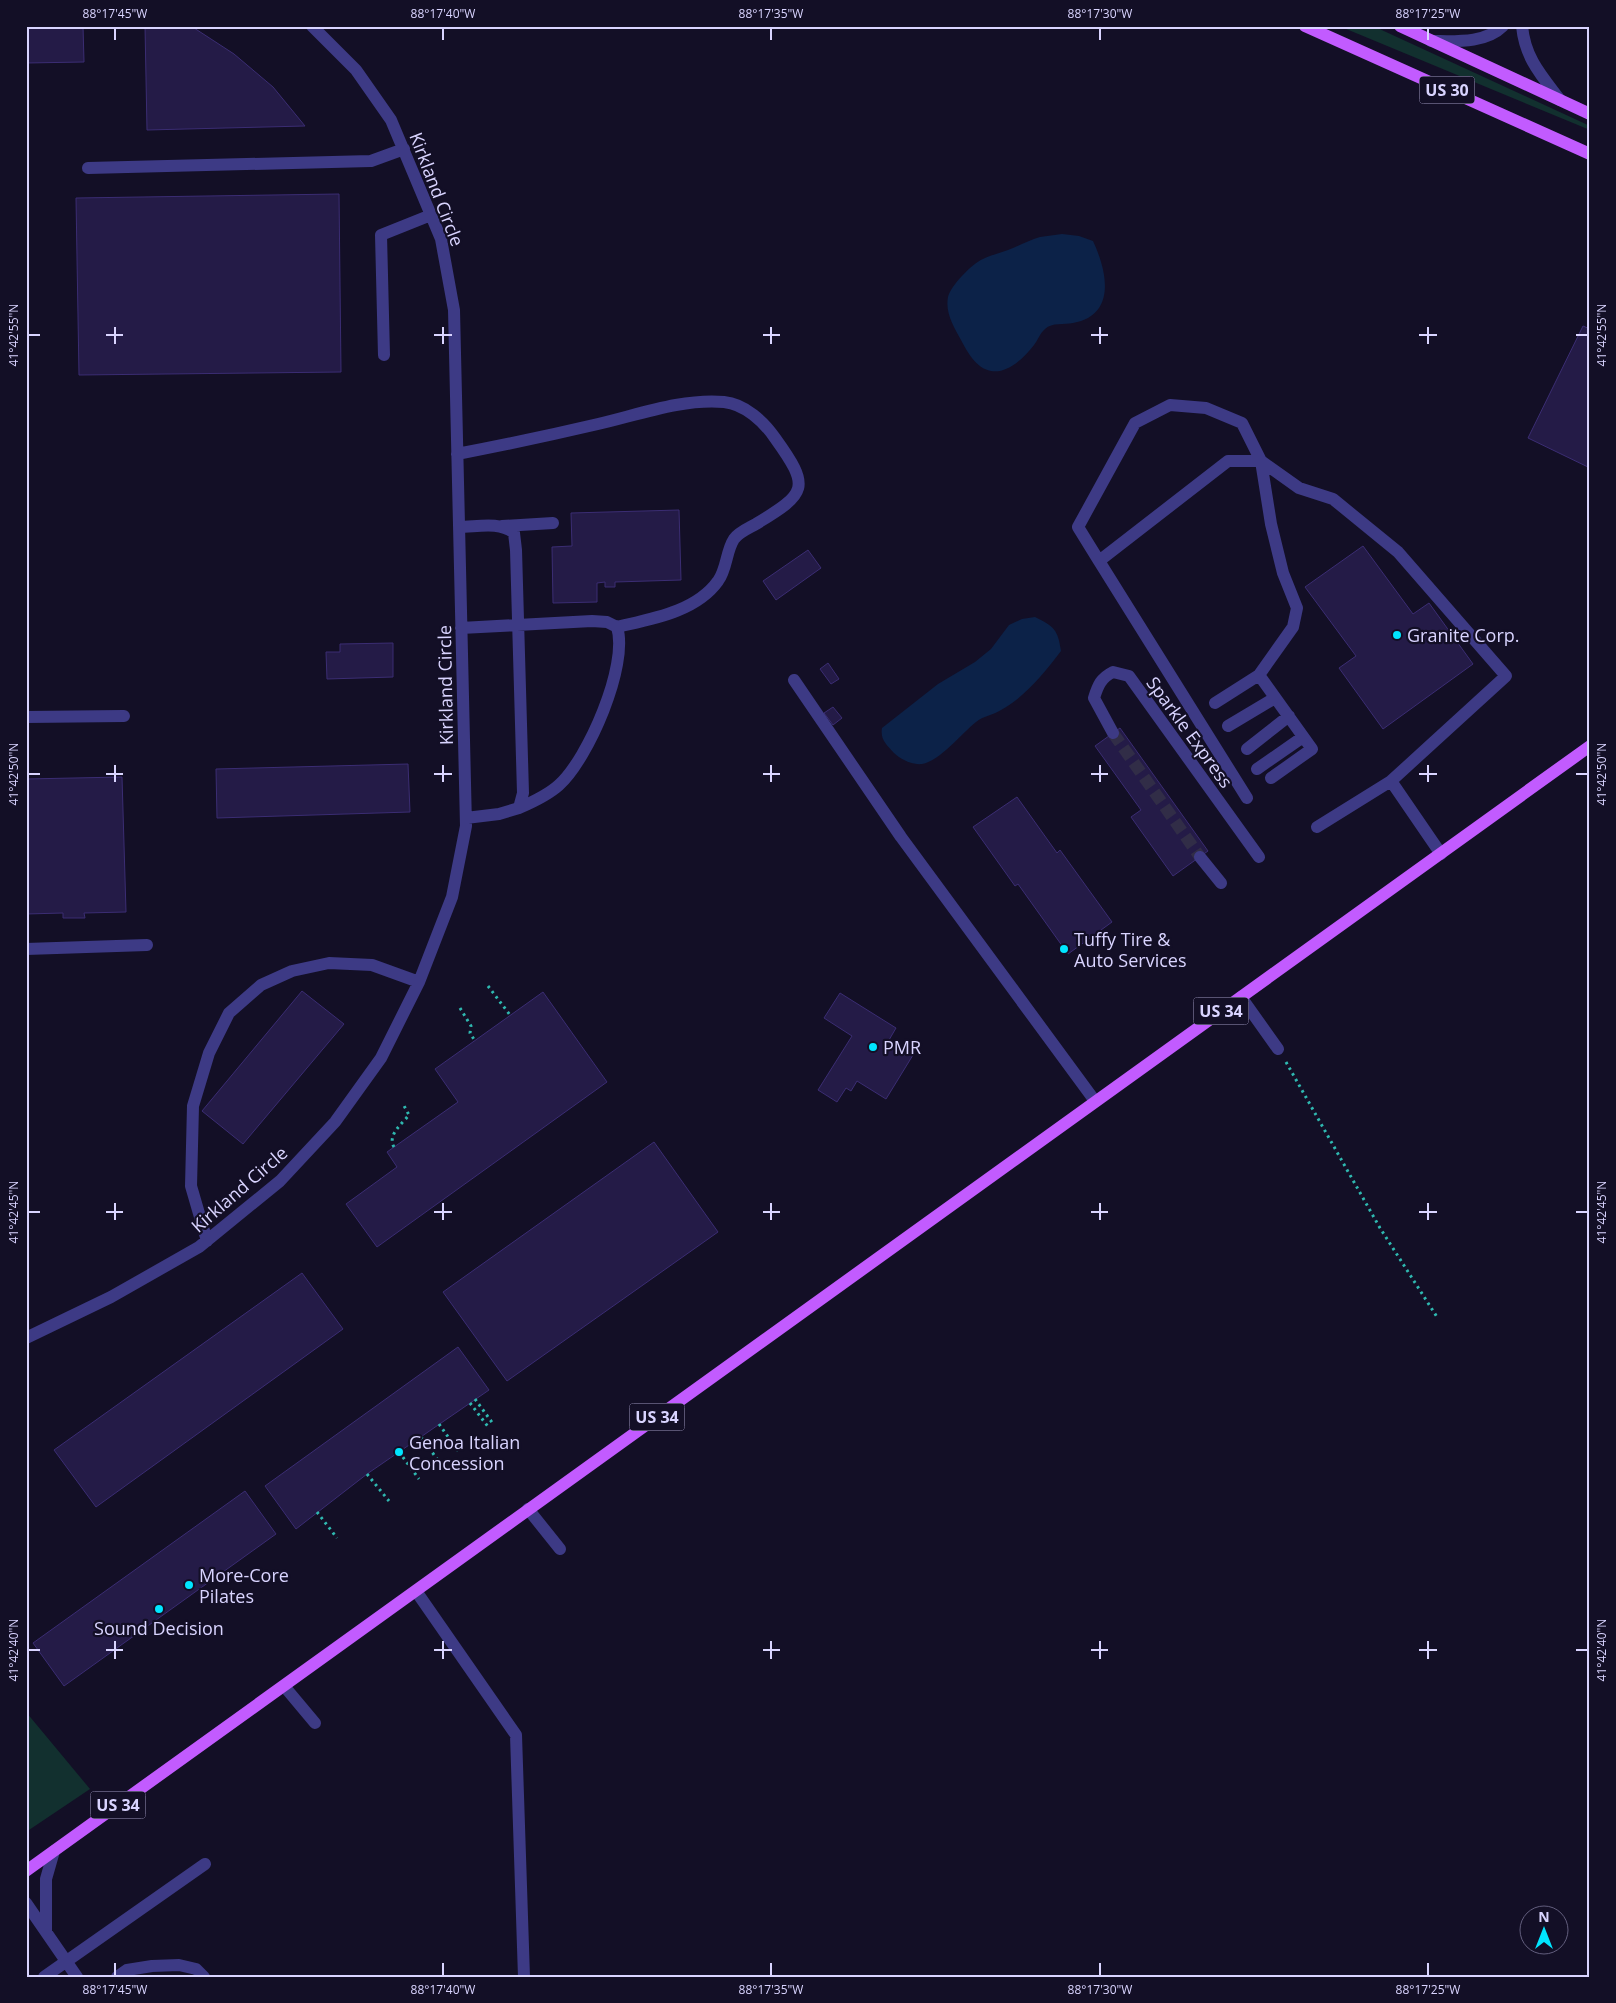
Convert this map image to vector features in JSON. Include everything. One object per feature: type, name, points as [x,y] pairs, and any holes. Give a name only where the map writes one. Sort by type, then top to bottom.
[{"type":"main road","name":"US 30","points":[[1304,26],[1590,154]]},
{"type":"main road","name":"US 30","points":[[1400,26],[1590,114]]},
{"type":"main road","name":"US 34","points":[[26,1871],[1590,746]]},
{"type":"street","name":"Kirkland Circle","points":[[26,1338],[111,1297],[207,1241],[280,1181],[335,1122],[381,1058],[419,982],[452,898],[466,826],[454,310],[441,239],[391,120],[356,70],[312,26]]},
{"type":"street","points":[[1431,41],[1473,39],[1488,36],[1503,26]]},
{"type":"street","points":[[1522,26],[1524,42],[1535,68],[1560,100]]},
{"type":"street","points":[[88,168],[370,160],[404,149]]},
{"type":"street","points":[[384,355],[381,235],[431,215]]},
{"type":"street","points":[[457,454],[695,403],[725,402],[747,410],[770,431],[789,457],[798,475],[800,486],[796,494],[782,508],[734,539],[719,581],[701,598],[669,614],[617,627],[607,622],[592,621],[519,631],[461,628]]},
{"type":"street","points":[[1215,703],[1259,675],[1293,627],[1297,608],[1283,573],[1271,524],[1260,460],[1242,423],[1206,408],[1170,405],[1135,423],[1078,527],[1247,798]]},
{"type":"street","points":[[1099,560],[1228,461],[1260,460],[1299,488],[1333,499],[1398,552],[1506,676],[1391,781],[1317,827]]},
{"type":"street","points":[[459,527],[552,523]]},
{"type":"street","points":[[499,526],[508,528],[514,533],[516,550],[523,793],[519,808]]},
{"type":"street","points":[[466,818],[499,814],[539,799],[559,786],[574,768],[590,742],[614,681],[620,638],[617,627]]},
{"type":"street","name":"Sparkle Express","points":[[1113,733],[1094,698],[1097,687],[1104,676],[1113,672],[1129,676],[1259,857]]},
{"type":"street","points":[[1259,675],[1312,749],[1271,778]]},
{"type":"street","points":[[794,680],[902,837],[1095,1101]]},
{"type":"street","points":[[1228,726],[1275,698]]},
{"type":"street","points":[[26,717],[124,716]]},
{"type":"street","points":[[1247,749],[1289,716]]},
{"type":"street","points":[[1258,769],[1303,737]]},
{"type":"street","points":[[1391,781],[1441,854]]},
{"type":"street","points":[[1200,857],[1221,883]]},
{"type":"street","points":[[26,948],[147,945]]},
{"type":"street","points":[[207,1241],[191,1186],[192,1106],[209,1053],[229,1013],[261,985],[292,971],[329,963],[372,965],[419,982]]},
{"type":"street","points":[[1241,998],[1278,1049]]},
{"type":"street","points":[[528,1509],[560,1549]]},
{"type":"street","points":[[416,1591],[516,1735],[524,1977]]},
{"type":"street","points":[[284,1686],[315,1723]]},
{"type":"street","points":[[46,1932],[46,1879],[54,1851]]},
{"type":"street","points":[[44,1977],[205,1864]]},
{"type":"street","points":[[26,1903],[77,1977]]},
{"type":"street","points":[[117,1977],[127,1970],[152,1966],[179,1965],[196,1969],[204,1977]]},
{"type":"path","points":[[488,986],[510,1016]]},
{"type":"path","points":[[460,1008],[471,1026],[470,1034],[474,1041]]},
{"type":"path","points":[[1278,1049],[1380,1228],[1437,1317]]},
{"type":"path","points":[[394,1147],[391,1142],[392,1137],[409,1114],[403,1104]]},
{"type":"path","points":[[476,1399],[494,1425]]},
{"type":"path","points":[[470,1403],[489,1428]]},
{"type":"path","points":[[439,1424],[458,1451]]},
{"type":"path","points":[[421,1437],[440,1464]]},
{"type":"path","points":[[399,1452],[419,1479]]},
{"type":"path","points":[[368,1474],[388,1501]]},
{"type":"path","points":[[317,1512],[337,1538]]},
{"type":"green space","points":[[1339,26],[1373,26],[1590,126],[1590,130]]},
{"type":"green space","points":[[26,1712],[90,1789],[26,1832]]},
{"type":"water","points":[[1062,234],[1079,236],[1093,241],[1102,265],[1105,290],[1097,311],[1087,318],[1073,323],[1048,327],[1042,332],[1026,355],[1016,364],[1004,370],[991,371],[981,367],[970,355],[951,320],[947,303],[953,287],[968,270],[989,256],[1036,238]]},
{"type":"water","points":[[1035,617],[1051,626],[1058,638],[1061,651],[1026,692],[1010,705],[979,720],[929,762],[922,764],[911,763],[894,753],[883,739],[882,728],[938,684],[975,662],[991,649],[1009,625],[1022,619]]},
{"type":"building","points":[[26,26],[83,26],[84,62],[26,63]]},
{"type":"building","points":[[145,26],[191,26],[234,54],[273,87],[305,126],[147,130]]},
{"type":"building","points":[[339,194],[341,372],[79,375],[76,198]]},
{"type":"building","points":[[1583,326],[1590,329],[1590,468],[1528,438]]},
{"type":"building","points":[[679,510],[681,580],[615,582],[615,587],[605,587],[605,582],[597,583],[597,602],[553,603],[552,547],[572,546],[571,513]]},
{"type":"building","name":"Granite Corp.","points":[[1363,546],[1413,614],[1429,603],[1473,664],[1383,729],[1339,668],[1356,656],[1305,587]]},
{"type":"building","points":[[808,550],[821,568],[776,600],[763,581]]},
{"type":"building","points":[[393,643],[393,677],[327,679],[326,652],[340,652],[340,644]]},
{"type":"building","points":[[828,663],[839,679],[831,684],[820,669]]},
{"type":"building","points":[[833,707],[842,718],[833,725],[824,713]]},
{"type":"building","points":[[1120,728],[1208,851],[1173,876],[1131,817],[1141,810],[1095,746]]},
{"type":"building","points":[[408,764],[410,812],[217,818],[216,769]]},
{"type":"building","points":[[122,777],[126,912],[84,913],[85,918],[63,918],[63,913],[26,914],[26,779]]},
{"type":"building","points":[[1017,797],[1057,853],[1060,850],[1112,922],[1068,954],[1018,884],[1015,886],[973,827]]},
{"type":"building","points":[[302,991],[344,1024],[243,1144],[202,1111]]},
{"type":"building","points":[[543,992],[607,1082],[377,1247],[346,1204],[397,1167],[387,1152],[458,1102],[435,1069]]},
{"type":"building","name":"PMR","points":[[840,993],[896,1028],[889,1040],[913,1055],[886,1099],[857,1081],[851,1091],[846,1088],[837,1102],[818,1090],[852,1036],[824,1018]]},
{"type":"building","points":[[654,1142],[718,1232],[507,1381],[443,1292]]},
{"type":"building","points":[[302,1273],[343,1329],[96,1507],[54,1450]]},
{"type":"building","points":[[458,1347],[489,1390],[367,1474],[296,1529],[265,1486]]},
{"type":"building","points":[[245,1491],[276,1534],[64,1686],[33,1643]]},
{"type":"tunnel","points":[[1113,733],[1200,857]]},
{"type":"place","name":"Granite Corp.","points":[[1397,635]]},
{"type":"place","name":"Tuffy Tire & Auto Services","points":[[1064,949]]},
{"type":"place","name":"PMR","points":[[873,1047]]},
{"type":"place","name":"Genoa Italian Concession","points":[[399,1452]]},
{"type":"place","name":"More-Core Pilates","points":[[189,1585]]},
{"type":"place","name":"Sound Decision","points":[[159,1609]]}]
